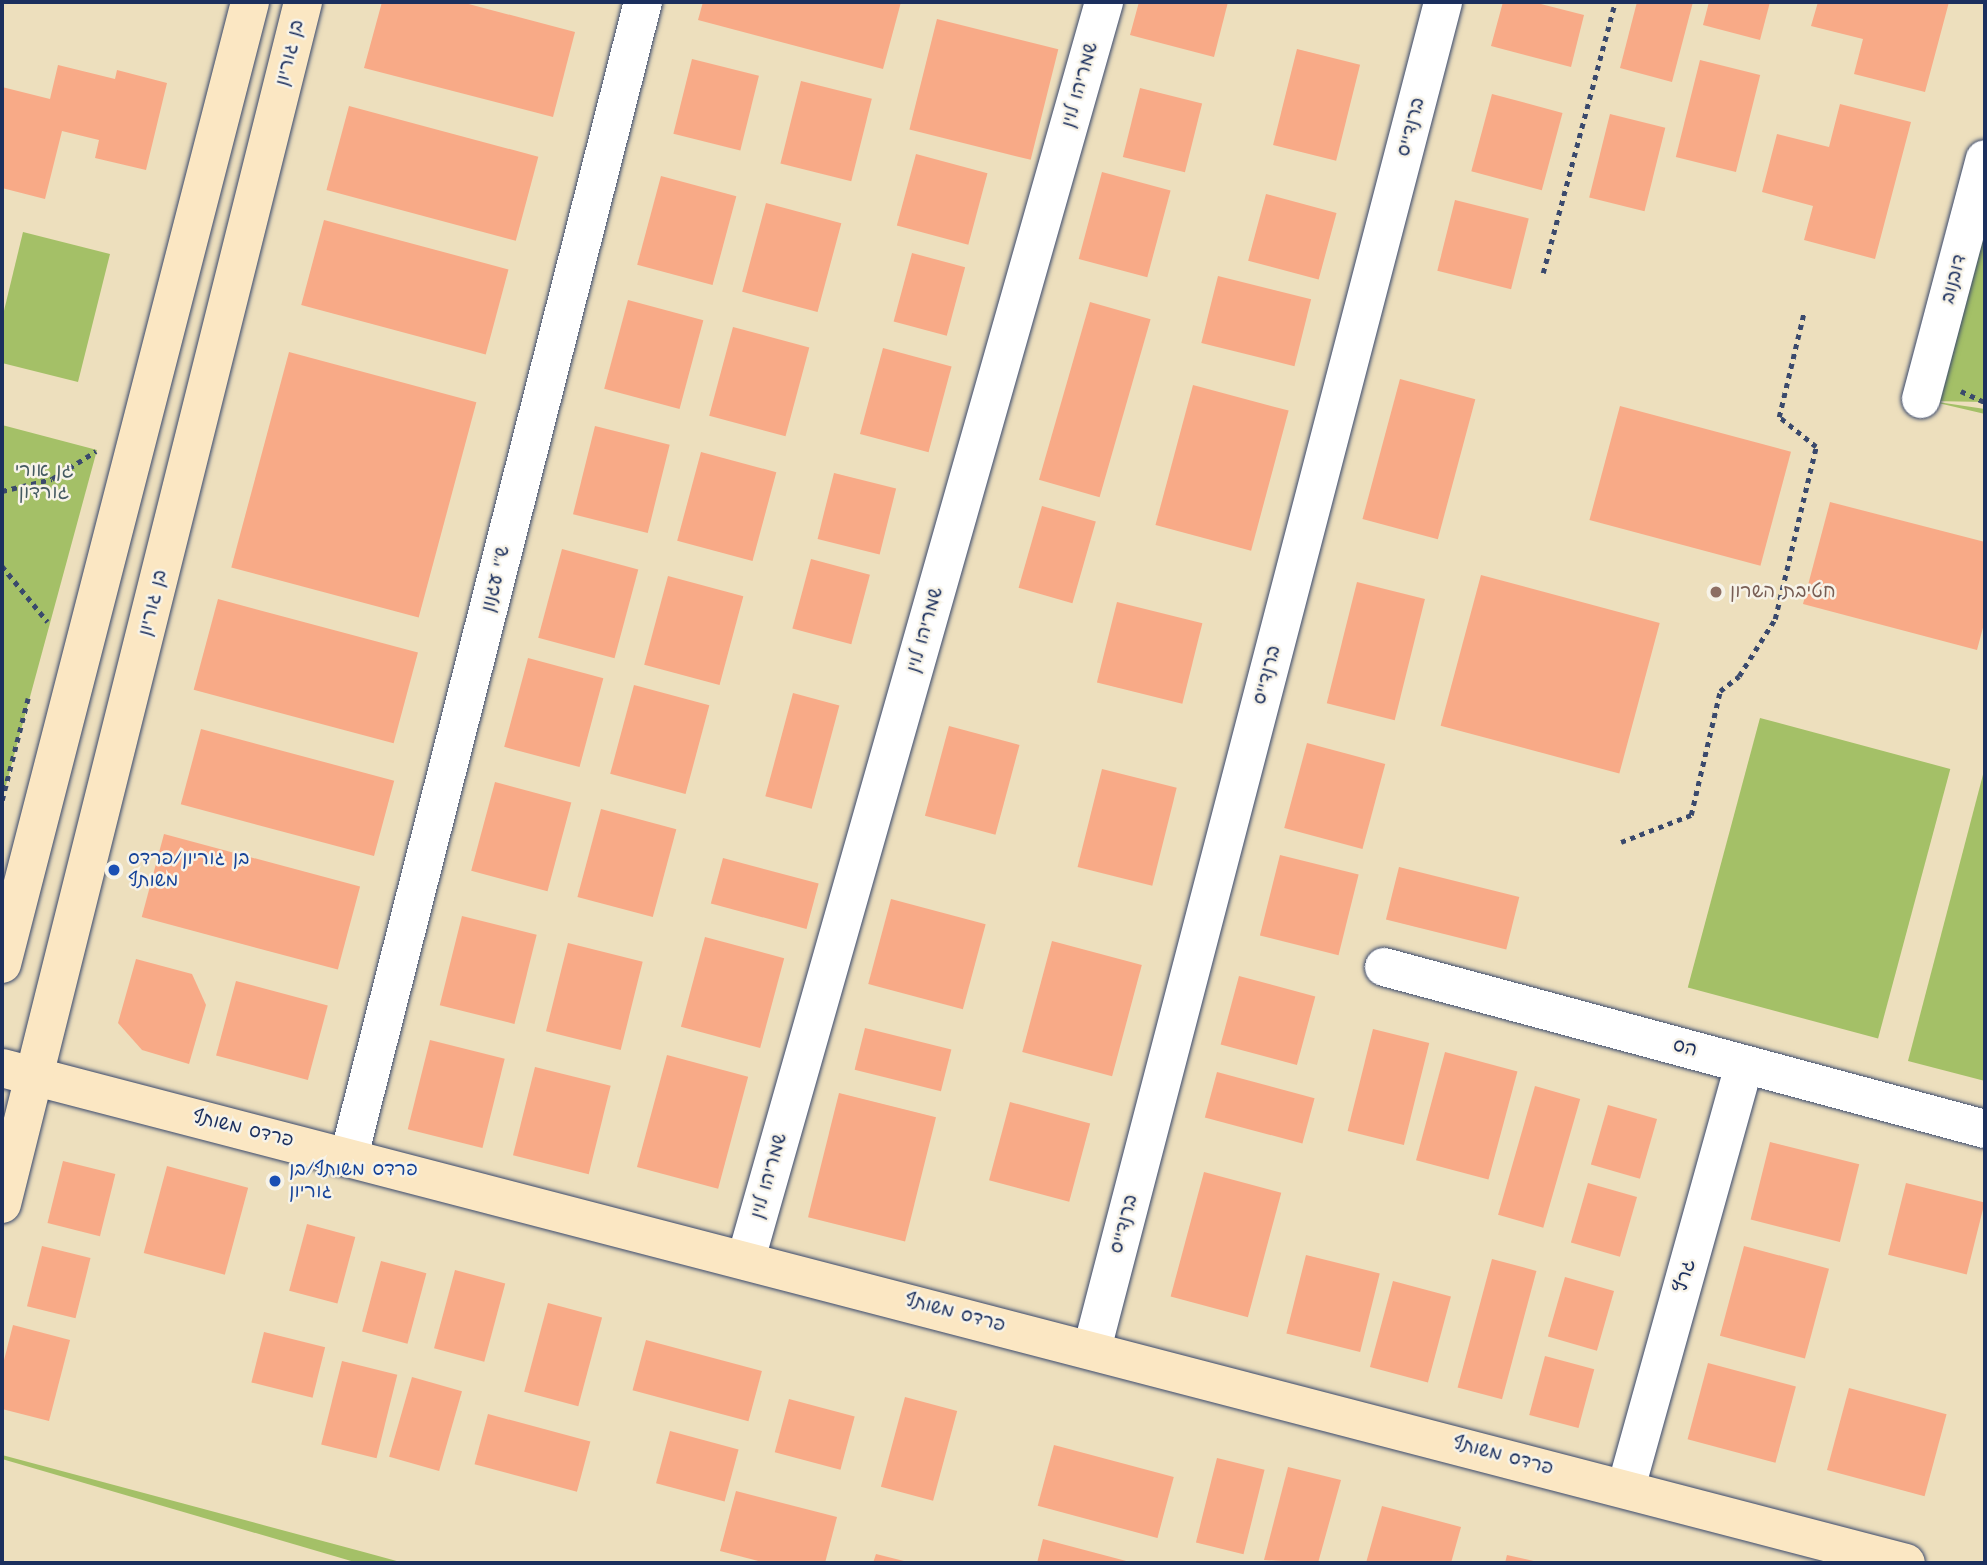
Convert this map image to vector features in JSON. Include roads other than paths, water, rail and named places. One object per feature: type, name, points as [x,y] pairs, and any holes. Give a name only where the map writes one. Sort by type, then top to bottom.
[{"type":"main road","points":[[2,964],[250,2]]},
{"type":"main road","name":"בן גוריון","points":[[2,1204],[18,1072],[303,2]]},
{"type":"main road","name":"פרדס משותף","points":[[18,1072],[746,1259],[1906,1563]]},
{"type":"street","name":"ש''י עגנון","points":[[349,1156],[643,2]]},
{"type":"street","name":"שמריהו לוין","points":[[746,1259],[1104,2]]},
{"type":"street","name":"ברנדייס","points":[[1091,1349],[1443,2]]},
{"type":"street","name":"דובנוב","points":[[1922,399],[1985,159]]},
{"type":"street","name":"הס","points":[[1384,967],[1985,1129]]},
{"type":"street","name":"גרץ","points":[[1626,1488],[1744,1064]]},
{"type":"place","name":"חטיבת השרון","points":[[1716,592]]},
{"type":"place","name":"בן גוריון/פרדס משותף","points":[[114,870]]},
{"type":"place","name":"פרדס משותף/בן גוריון","points":[[275,1181]]},
{"type":"park label","name":"גן אורי גורדון","points":[[44,482]]}]
